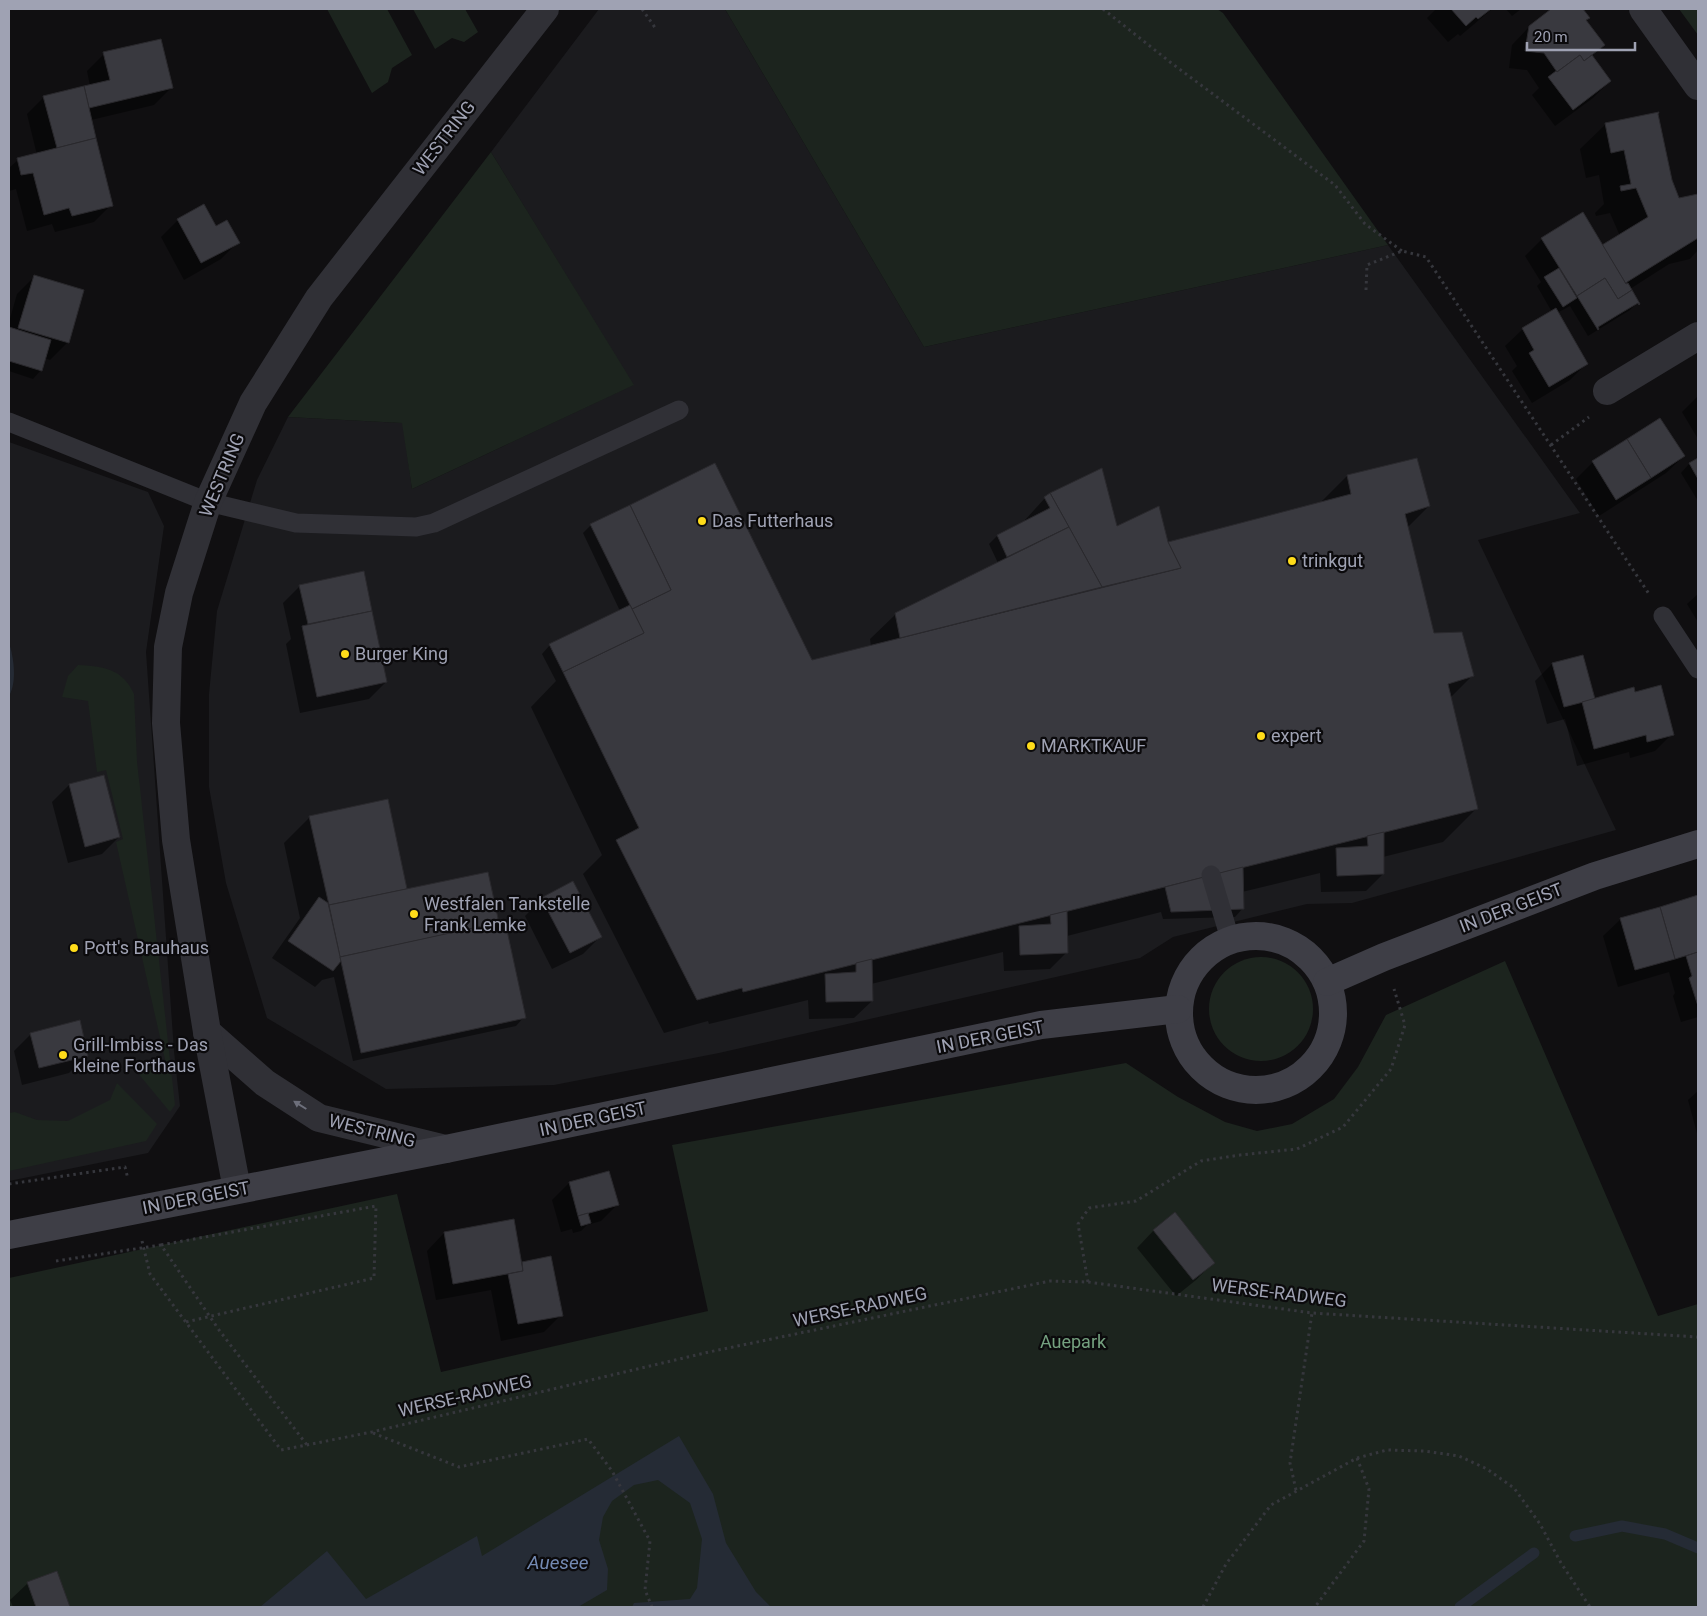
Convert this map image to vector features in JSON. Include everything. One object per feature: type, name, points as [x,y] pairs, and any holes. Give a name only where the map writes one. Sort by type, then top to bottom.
[{"type":"main road","name":"IN DER GEIST","points":[[1327,982],[1384,957],[1595,876],[1698,844]]},
{"type":"main road","points":[[1253,935],[1276,938],[1297,947],[1315,962],[1327,982],[1333,1002],[1333,1024],[1327,1044],[1316,1062],[1300,1077],[1280,1087],[1260,1090],[1238,1088],[1218,1081],[1201,1067],[1188,1050],[1180,1031],[1178,1009],[1182,986],[1193,966],[1210,950],[1230,939],[1253,935]]},
{"type":"main road","name":"IN DER GEIST","points":[[9,1235],[237,1189],[446,1150],[1041,1025],[1178,1009]]},
{"type":"street","name":"WESTRING","points":[[237,1189],[207,1032],[176,840],[166,724],[168,647],[179,593],[208,502],[252,403],[319,298],[544,9]]},
{"type":"street","points":[[1643,9],[1698,86]]},
{"type":"street","points":[[1607,391],[1698,336]]},
{"type":"street","name":"WESTRING","points":[[207,1032],[265,1083],[319,1118],[446,1150]]},
{"type":"lane","points":[[9,422],[208,502],[296,523],[416,528],[434,523],[679,410]]},
{"type":"lane","points":[[1663,616],[1698,669]]},
{"type":"lane","points":[[1211,875],[1230,939]]},
{"type":"path","points":[[642,9],[656,29]]},
{"type":"path","points":[[1103,9],[1170,62],[1335,185],[1365,224],[1402,251],[1426,257],[1663,616]]},
{"type":"path","points":[[1366,290],[1367,265],[1402,251]]},
{"type":"path","points":[[1551,444],[1600,410],[1607,391]]},
{"type":"path","points":[[1088,1282],[1078,1224],[1089,1208],[1136,1201],[1201,1161],[1297,1149],[1343,1128],[1391,1069],[1405,1025],[1384,957]]},
{"type":"path","points":[[9,1184],[125,1167],[134,1210]]},
{"type":"path","points":[[47,1263],[144,1248],[376,1206],[374,1278],[186,1322]]},
{"type":"path","points":[[161,1245],[209,1316],[307,1445]]},
{"type":"path","name":"WERSE-RADWEG","points":[[144,1248],[150,1274],[281,1450],[372,1432],[718,1350],[1050,1281],[1088,1282],[1312,1313],[1698,1337]]},
{"type":"path","points":[[1296,1490],[1290,1463],[1312,1313]]},
{"type":"path","points":[[372,1432],[459,1467],[588,1439],[612,1471],[650,1540],[645,1590],[652,1607]]},
{"type":"path","points":[[1203,1607],[1226,1564],[1271,1505],[1357,1458],[1387,1450],[1424,1451],[1459,1456],[1487,1469],[1514,1488],[1540,1524],[1590,1607]]},
{"type":"path","points":[[1315,1607],[1364,1541],[1369,1488],[1357,1458]]},
{"type":"shaded area","points":[[599,9],[725,9],[924,347],[1388,245],[1580,513],[1478,540],[1616,830],[1352,903],[1307,904],[1173,937],[1140,958],[719,1053],[554,1085],[386,1089],[267,1018],[226,883],[209,787],[209,694],[217,611],[257,480],[288,417],[403,423],[412,489],[633,385],[491,152]]},
{"type":"shaded area","points":[[9,442],[148,492],[164,526],[146,652],[174,1051],[180,1106],[148,1153],[9,1181]]},
{"type":"green space","points":[[327,9],[387,9],[412,55],[392,68],[388,82],[372,93]]},
{"type":"green space","points":[[413,9],[465,9],[478,32],[464,42],[452,38],[435,49]]},
{"type":"green space","points":[[725,9],[1217,9],[1223,13],[1388,245],[924,347]]},
{"type":"green space","points":[[1679,9],[1698,9],[1698,35]]},
{"type":"green space","points":[[491,152],[634,385],[412,489],[402,423],[288,417]]},
{"type":"green space","points":[[78,665],[96,666],[111,670],[124,679],[134,694],[137,761],[175,1105],[170,1112],[137,1072],[154,1061],[162,1067],[166,1064],[116,842],[123,839],[106,770],[97,772],[88,701],[62,697],[68,676]]},
{"type":"green space","points":[[1261,957],[1281,961],[1298,972],[1309,989],[1313,1009],[1309,1029],[1298,1046],[1281,1057],[1261,1061],[1241,1057],[1224,1046],[1213,1029],[1209,1009],[1213,989],[1224,972],[1241,961]]},
{"type":"green space","name":"Auepark","points":[[1505,961],[1658,1316],[1698,1304],[1698,1607],[9,1607],[9,1278],[397,1194],[441,1372],[708,1311],[672,1145],[1126,1063],[1178,1097],[1225,1122],[1257,1131],[1292,1124],[1334,1099],[1358,1067],[1386,1015]]},
{"type":"green space","points":[[117,1083],[157,1124],[146,1141],[9,1171],[9,1113],[15,1112],[37,1120],[68,1121],[110,1100]]},
{"type":"water","points":[[9,643],[14,670],[12,690],[9,696]]},
{"type":"water","name":"Auesee","points":[[679,1436],[713,1494],[726,1543],[756,1592],[771,1607],[632,1607],[634,1603],[690,1599],[697,1588],[702,1539],[690,1503],[658,1480],[634,1485],[612,1501],[603,1517],[599,1540],[608,1569],[607,1590],[578,1607],[260,1607],[327,1551],[366,1599],[477,1536],[482,1556]]},
{"type":"building","points":[[1451,9],[1491,9],[1478,19],[1476,17],[1466,26]]},
{"type":"building","points":[[1551,9],[1583,9],[1590,18],[1586,20],[1605,45],[1584,61],[1580,55],[1557,72],[1544,53],[1525,51],[1529,26]]},
{"type":"building","points":[[161,39],[173,88],[89,108],[84,86],[110,80],[103,52]]},
{"type":"building","points":[[1580,55],[1584,61],[1592,55],[1611,81],[1573,110],[1548,77]]},
{"type":"building","points":[[84,86],[96,138],[57,148],[43,96]]},
{"type":"building","points":[[1659,112],[1672,180],[1679,198],[1698,194],[1698,238],[1626,284],[1602,245],[1648,217],[1636,188],[1621,191],[1620,186],[1631,184],[1624,150],[1611,153],[1605,123]]},
{"type":"building","points":[[96,138],[113,206],[72,216],[69,208],[44,215],[33,173],[21,175],[17,158]]},
{"type":"building","points":[[204,204],[216,226],[227,220],[240,243],[201,263],[177,219]]},
{"type":"building","points":[[1583,212],[1626,284],[1628,283],[1632,290],[1618,299],[1605,278],[1577,296],[1541,238]]},
{"type":"building","points":[[1559,268],[1577,298],[1563,307],[1544,277]]},
{"type":"building","points":[[34,275],[84,290],[69,343],[18,328]]},
{"type":"building","points":[[1605,278],[1618,299],[1632,290],[1640,304],[1638,303],[1598,327],[1598,330],[1577,296]]},
{"type":"building","points":[[1556,308],[1588,364],[1549,387],[1529,353],[1534,350],[1522,328]]},
{"type":"building","points":[[9,327],[51,340],[42,371],[9,361]]},
{"type":"building","points":[[1660,418],[1685,456],[1651,478],[1627,439]]},
{"type":"building","points":[[1627,439],[1651,478],[1616,500],[1592,461]]},
{"type":"building","name":"MARKTKAUF","points":[[1417,458],[1430,506],[1405,514],[1434,633],[1462,632],[1474,676],[1448,684],[1478,809],[743,992],[742,988],[697,1000],[616,840],[639,828],[563,672],[644,633],[632,609],[671,590],[630,505],[715,463],[812,660],[1181,568],[1168,542],[1351,494],[1347,475]]},
{"type":"building","points":[[1698,458],[1698,479],[1689,463]]},
{"type":"building","points":[[1102,468],[1117,526],[1159,506],[1168,542],[1181,568],[1102,587],[1050,493]]},
{"type":"building","points":[[1050,493],[1069,527],[1007,557],[997,535],[1050,508],[1044,497]]},
{"type":"building","points":[[630,505],[671,590],[632,609],[590,524]]},
{"type":"building","points":[[1069,527],[1102,587],[900,638],[895,613]]},
{"type":"building","points":[[364,571],[372,611],[308,624],[299,585]]},
{"type":"building","points":[[630,605],[644,633],[563,672],[549,644]]},
{"type":"building","name":"Burger King","points":[[372,611],[387,682],[317,697],[302,626]]},
{"type":"building","points":[[1583,655],[1595,699],[1564,707],[1552,663]]},
{"type":"building","points":[[1661,685],[1674,735],[1647,742],[1646,735],[1594,749],[1582,702],[1634,687],[1635,692]]},
{"type":"building","points":[[104,775],[120,837],[85,847],[69,784]]},
{"type":"building","points":[[388,799],[407,889],[329,905],[309,816]]},
{"type":"building","points":[[1384,832],[1384,874],[1337,876],[1336,848],[1368,846],[1367,836]]},
{"type":"building","points":[[1243,867],[1244,909],[1171,912],[1165,887]]},
{"type":"building","points":[[488,872],[499,923],[340,957],[329,905]]},
{"type":"building","points":[[573,881],[602,937],[570,953],[541,898]]},
{"type":"building","points":[[1698,895],[1698,952],[1675,959],[1660,907]]},
{"type":"building","points":[[319,897],[328,903],[341,961],[333,971],[288,941]]},
{"type":"building","points":[[1660,907],[1675,959],[1635,970],[1620,918]]},
{"type":"building","points":[[1067,911],[1068,953],[1020,955],[1019,926],[1051,924],[1050,915]]},
{"type":"building","points":[[505,921],[526,1018],[361,1053],[340,957]]},
{"type":"building","points":[[1698,952],[1698,1006],[1689,978],[1692,976],[1686,956]]},
{"type":"building","points":[[872,959],[873,1001],[826,1002],[825,974],[856,972],[856,963]]},
{"type":"building","points":[[80,1020],[88,1056],[39,1068],[30,1033]]},
{"type":"building","points":[[609,1171],[619,1205],[578,1216],[569,1182]]},
{"type":"building","points":[[1175,1212],[1215,1263],[1193,1280],[1153,1230]]},
{"type":"building","points":[[588,1213],[591,1223],[581,1226],[578,1216]]},
{"type":"building","points":[[514,1219],[523,1271],[453,1284],[444,1232]]},
{"type":"building","points":[[551,1256],[563,1316],[518,1324],[508,1274],[523,1271],[522,1262]]},
{"type":"building","points":[[57,1571],[70,1607],[36,1607],[27,1582]]},
{"type":"waterway","points":[[1575,1536],[1622,1526],[1665,1534],[1698,1548]]},
{"type":"waterway","points":[[1460,1607],[1534,1553]]},
{"type":"place","name":"Das Futterhaus","points":[[702,521]]},
{"type":"place","name":"trinkgut","points":[[1292,561]]},
{"type":"place","name":"Burger King","points":[[345,654]]},
{"type":"place","name":"expert","points":[[1261,736]]},
{"type":"place","name":"MARKTKAUF","points":[[1031,746]]},
{"type":"place","name":"Westfalen Tankstelle Frank Lemke","points":[[414,914]]},
{"type":"place","name":"Pott's Brauhaus","points":[[74,948]]},
{"type":"place","name":"Grill-Imbiss - Das kleine Forthaus","points":[[63,1055]]}]
